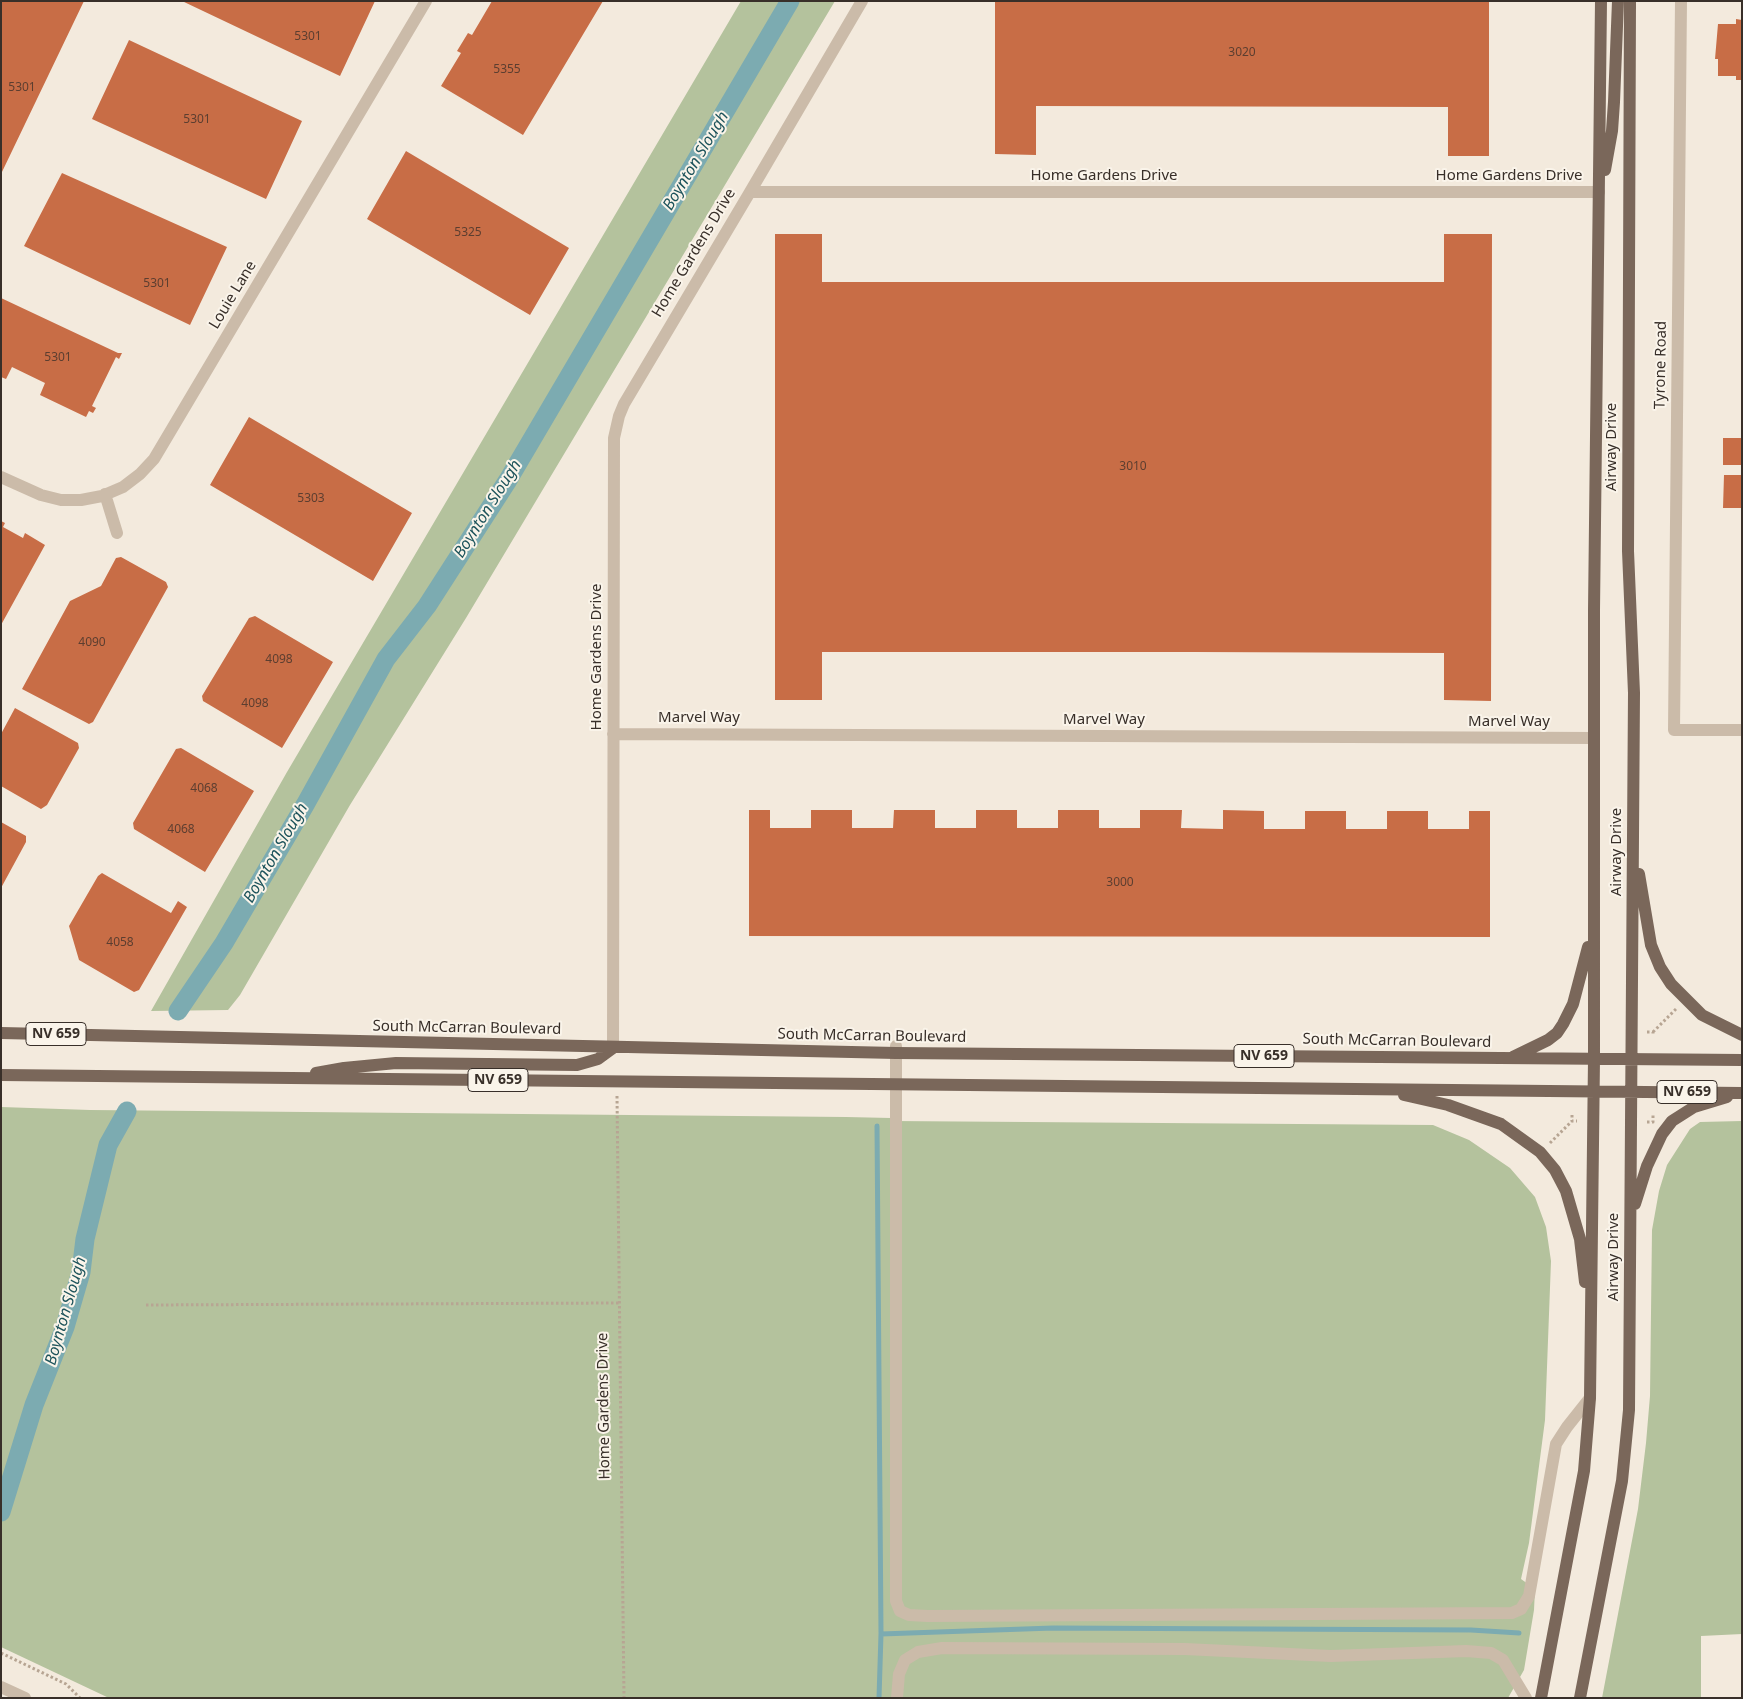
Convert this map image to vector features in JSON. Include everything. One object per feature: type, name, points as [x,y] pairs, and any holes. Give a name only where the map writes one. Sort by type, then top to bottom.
[{"type":"main road","name":"Airway Drive","points":[[1541,1698],[1584,1471],[1590,1398],[1594,1091],[1594,738],[1601,1]]},
{"type":"main road","points":[[1600,192],[1612,131],[1618,1]]},
{"type":"main road","name":"Airway Drive","points":[[1580,1698],[1616,1519],[1627,1444],[1631,1221],[1634,693],[1628,525],[1630,1]]},
{"type":"main road","points":[[1633,837],[1651,945],[1660,967],[1685,1001],[1702,1015],[1742,1035]]},
{"type":"main road","points":[[1510,1059],[1548,1040],[1566,1020],[1578,986],[1594,925]]},
{"type":"main road","name":"South McCarran Boulevard","points":[[1,1033],[613,1048],[896,1049],[1510,1059],[1742,1060]]},
{"type":"main road","points":[[294,1078],[344,1068],[396,1063],[577,1065],[598,1059],[613,1048]]},
{"type":"main road","name":"NV 659","points":[[1,1075],[1742,1093]]},
{"type":"main road","points":[[1377,1090],[1474,1113],[1501,1124],[1540,1152],[1563,1184],[1574,1213],[1591,1325]]},
{"type":"main road","points":[[1631,1221],[1647,1166],[1662,1134],[1672,1121],[1694,1106],[1742,1093]]},
{"type":"street","name":"Louie Lane","points":[[1,478],[40,495],[61,500],[81,500],[123,487],[140,474],[154,459],[426,1]]},
{"type":"street","points":[[750,192],[862,1]]},
{"type":"street","name":"Tyrone Road","points":[[1681,1],[1674,730],[1742,730]]},
{"type":"street","name":"Home Gardens Drive","points":[[613,1048],[613,447],[615,428],[624,404],[750,192],[1600,192]]},
{"type":"street","points":[[105,494],[117,533]]},
{"type":"street","name":"Marvel Way","points":[[613,734],[1594,738]]},
{"type":"street","points":[[896,1049],[896,1601],[900,1611],[909,1615],[928,1616],[1512,1613],[1521,1609],[1529,1596],[1556,1444],[1590,1398]]},
{"type":"street","points":[[897,1698],[899,1674],[905,1660],[918,1652],[942,1648],[1185,1649],[1331,1656],[1466,1651],[1491,1653],[1503,1660],[1526,1698]]},
{"type":"street","points":[[1,1687],[25,1698]]},
{"type":"path","points":[[1648,1032],[1653,1032],[1678,1007]]},
{"type":"path","name":"Home Gardens Drive","points":[[617,1115],[624,1698]]},
{"type":"path","points":[[1545,1148],[1572,1121],[1572,1115]]},
{"type":"path","points":[[1647,1122],[1653,1122],[1653,1116]]},
{"type":"path","points":[[1572,1121],[1577,1121]]},
{"type":"path","points":[[146,1305],[619,1303]]},
{"type":"path","points":[[1,1653],[66,1684],[80,1698]]},
{"type":"green space","points":[[741,1],[835,1],[466,618],[350,805],[240,995],[228,1010],[151,1011],[287,772]]},
{"type":"green space","points":[[1,1107],[90,1110],[846,1117],[891,1118],[891,1121],[1433,1125],[1469,1140],[1510,1168],[1535,1197],[1546,1227],[1551,1261],[1545,1420],[1529,1543],[1521,1579],[1535,1589],[1534,1610],[1524,1670],[1508,1698],[109,1698],[1,1647]]},
{"type":"green space","points":[[1742,1121],[1742,1634],[1701,1636],[1701,1698],[1602,1698],[1638,1509],[1646,1443],[1650,1396],[1652,1230],[1659,1191],[1667,1165],[1690,1129],[1700,1122]]},
{"type":"building","points":[[1,1],[84,1],[1,174]]},
{"type":"building","points":[[182,1],[375,1],[340,76]]},
{"type":"building","points":[[492,1],[603,1],[523,135],[441,86],[461,53],[457,51],[468,33],[472,35]]},
{"type":"building","points":[[995,1],[1489,1],[1489,156],[1448,156],[1448,107],[1036,106],[1036,155],[995,154]]},
{"type":"building","points":[[1736,19],[1742,20],[1742,80],[1736,80],[1736,76],[1718,76],[1718,59],[1715,59],[1718,24],[1736,24]]},
{"type":"building","points":[[129,40],[302,121],[266,199],[92,119]]},
{"type":"building","points":[[406,151],[569,248],[530,315],[367,219]]},
{"type":"building","points":[[62,173],[227,247],[190,325],[24,246]]},
{"type":"building","points":[[775,234],[822,234],[822,282],[1444,282],[1444,234],[1492,234],[1491,701],[1444,700],[1444,653],[1195,652],[822,652],[822,700],[775,700]]},
{"type":"building","points":[[1,298],[118,353],[122,353],[119,359],[116,357],[92,406],[96,408],[93,413],[89,411],[86,417],[40,395],[45,383],[12,367],[6,379],[1,377]]},
{"type":"building","points":[[249,417],[412,513],[373,581],[210,485]]},
{"type":"building","points":[[1723,438],[1742,438],[1742,465],[1723,465]]},
{"type":"building","points":[[1724,475],[1742,475],[1742,508],[1723,508]]},
{"type":"building","points":[[1,521],[5,523],[3,527],[23,538],[25,533],[45,545],[1,625]]},
{"type":"building","points":[[121,557],[166,582],[168,587],[93,722],[89,724],[22,689],[70,601],[101,586],[116,558]]},
{"type":"building","points":[[255,616],[333,662],[282,748],[203,701],[202,696],[249,618]]},
{"type":"building","points":[[15,708],[78,743],[79,748],[47,805],[41,809],[1,786],[1,734]]},
{"type":"building","points":[[181,748],[254,791],[205,872],[134,829],[133,823],[176,749]]},
{"type":"building","points":[[749,810],[770,810],[770,828],[811,828],[811,810],[852,810],[852,828],[893,828],[894,810],[935,810],[935,828],[976,828],[976,810],[1017,810],[1017,828],[1058,828],[1058,810],[1099,810],[1099,828],[1140,828],[1140,810],[1182,810],[1181,828],[1223,829],[1223,810],[1264,811],[1264,829],[1305,829],[1305,811],[1346,811],[1346,829],[1387,829],[1387,811],[1428,811],[1428,829],[1469,829],[1469,811],[1490,811],[1490,937],[749,936]]},
{"type":"building","points":[[1,822],[26,836],[26,842],[1,888]]},
{"type":"building","points":[[102,873],[171,913],[178,901],[187,907],[139,990],[134,992],[79,960],[69,926],[98,876]]},
{"type":"waterway","name":"Boynton Slough","points":[[178,1011],[224,943],[305,805],[386,659],[427,606],[508,480],[790,1]]},
{"type":"waterway","name":"Boynton Slough","points":[[1,1512],[34,1405],[65,1327],[81,1272],[85,1239],[108,1145],[127,1111]]},
{"type":"waterway","points":[[877,1126],[881,1634],[879,1698]]},
{"type":"waterway","points":[[881,1634],[1053,1628],[1471,1630],[1519,1633]]}]
